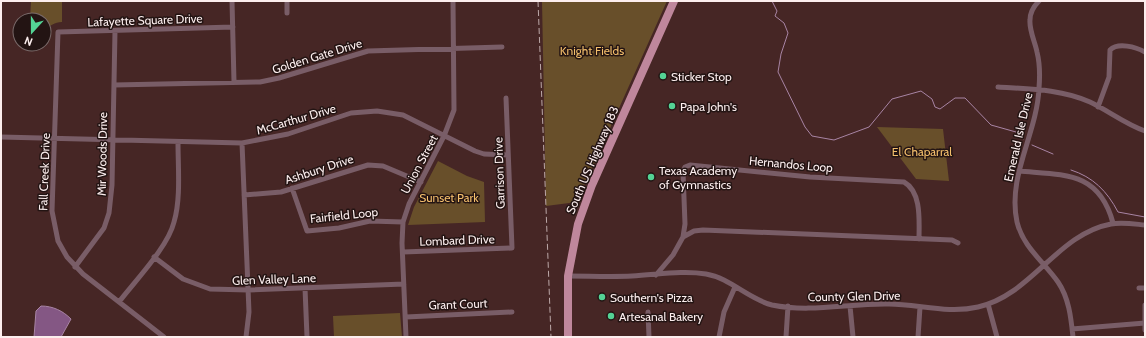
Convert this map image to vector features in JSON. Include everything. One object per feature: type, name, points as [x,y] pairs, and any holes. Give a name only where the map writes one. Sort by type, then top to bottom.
[{"type":"main road","name":"South US Highway 183","points":[[568,337],[568,276],[574,238],[584,205],[674,1]]},
{"type":"street","points":[[232,1],[234,82]]},
{"type":"street","points":[[287,1],[287,13]]},
{"type":"street","name":"Union Street","points":[[406,337],[403,222],[409,204],[444,136],[454,110],[453,1]]},
{"type":"street","name":"Emerald Isle Drive","points":[[1039,1],[1033,8],[1030,20],[1039,61],[1039,90],[1036,113],[1019,171],[1016,200],[1017,222],[1026,242],[1044,266],[1057,280],[1064,292],[1068,304],[1073,337]]},
{"type":"street","name":"Lafayette Square Drive","points":[[58,32],[233,27]]},
{"type":"street","name":"Mir Woods Drive","points":[[75,266],[104,228],[110,213],[112,185],[115,31]]},
{"type":"street","name":"Fall Creek Drive","points":[[58,32],[53,222],[62,249],[75,266],[164,337]]},
{"type":"street","points":[[1098,107],[1109,77],[1110,50],[1116,46],[1131,47],[1145,52]]},
{"type":"street","name":"Golden Gate Drive","points":[[114,85],[269,81],[368,51],[502,47]]},
{"type":"street","points":[[998,87],[1039,90],[1075,97],[1098,107],[1127,124],[1145,131]]},
{"type":"street","name":"Garrison Drive","points":[[506,98],[512,248]]},
{"type":"street","name":"McCarthur Drive","points":[[1,137],[178,143],[242,143],[288,134],[351,113],[370,111],[403,116],[474,151],[489,155],[508,155]]},
{"type":"street","points":[[119,302],[169,236],[175,221],[178,143]]},
{"type":"street","points":[[242,143],[249,322],[246,337]]},
{"type":"street","name":"Ashbury Drive","points":[[244,195],[272,193],[368,165],[383,166],[421,182]]},
{"type":"street","name":"Hernandos Loop","points":[[656,275],[673,255],[683,237],[683,172],[685,167],[690,165],[810,176],[904,182],[911,189],[919,212],[919,239]]},
{"type":"street","points":[[1019,171],[1068,175],[1083,180],[1100,195],[1109,212],[1113,224]]},
{"type":"street","name":"Fairfield Loop","points":[[292,188],[307,231],[339,228],[370,221],[403,222]]},
{"type":"street","name":"County Glen Drive","points":[[568,276],[610,277],[680,273],[705,274],[722,279],[764,302],[788,306],[850,306],[888,303],[920,307],[967,309],[988,304],[1010,294],[1077,238],[1101,226],[1113,224],[1145,225]]},
{"type":"street","points":[[683,237],[694,232],[708,229],[952,240],[958,243]]},
{"type":"street","name":"Lombard Drive","points":[[403,252],[512,248]]},
{"type":"street","name":"Glen Valley Lane","points":[[154,257],[183,279],[201,287],[220,290],[404,284]]},
{"type":"street","points":[[719,337],[724,312],[735,287]]},
{"type":"street","points":[[305,288],[307,337]]},
{"type":"street","points":[[1139,288],[1145,288]]},
{"type":"street","points":[[988,304],[997,337]]},
{"type":"street","points":[[1145,305],[1145,330]]},
{"type":"street","points":[[786,337],[788,306]]},
{"type":"street","points":[[850,306],[853,337]]},
{"type":"street","points":[[918,337],[920,307]]},
{"type":"street","name":"Grant Court","points":[[406,316],[512,312]]},
{"type":"street","points":[[648,312],[648,337]]},
{"type":"street","points":[[1072,329],[1145,323]]},
{"type":"green space","points":[[31,1],[62,1],[62,22],[52,25],[52,12],[30,12]]},
{"type":"green space","name":"Knight Fields","points":[[542,1],[667,1],[577,202],[546,206]]},
{"type":"green space","name":"El Chaparral","points":[[877,127],[943,129],[949,181],[916,179]]},
{"type":"green space","name":"Sunset Park","points":[[438,161],[467,176],[484,182],[485,222],[408,225],[414,207]]},
{"type":"green space","points":[[400,313],[402,337],[334,337],[333,316]]},
{"type":"shaded area","points":[[41,306],[58,310],[71,319],[61,337],[34,337],[36,311]]},
{"type":"waterway","points":[[772,1],[777,11],[775,16],[784,23],[788,33],[781,54],[778,72],[805,127],[812,136],[834,140],[869,127],[892,99],[921,91],[932,99],[935,107],[940,109],[955,98],[965,98],[991,125],[1016,132],[1023,139]]},
{"type":"waterway","points":[[1032,145],[1053,154]]},
{"type":"waterway","points":[[1071,170],[1079,173],[1099,186],[1114,204],[1118,212],[1145,217]]},
{"type":"railway","points":[[538,1],[551,337]]},
{"type":"place","name":"Sticker Stop","points":[[663,76]]},
{"type":"place","name":"Papa John's","points":[[672,106]]},
{"type":"place","name":"Texas Academy of Gymnastics","points":[[651,177]]},
{"type":"place","name":"Southern's Pizza","points":[[602,297]]},
{"type":"place","name":"Artesanal Bakery","points":[[611,316]]}]
